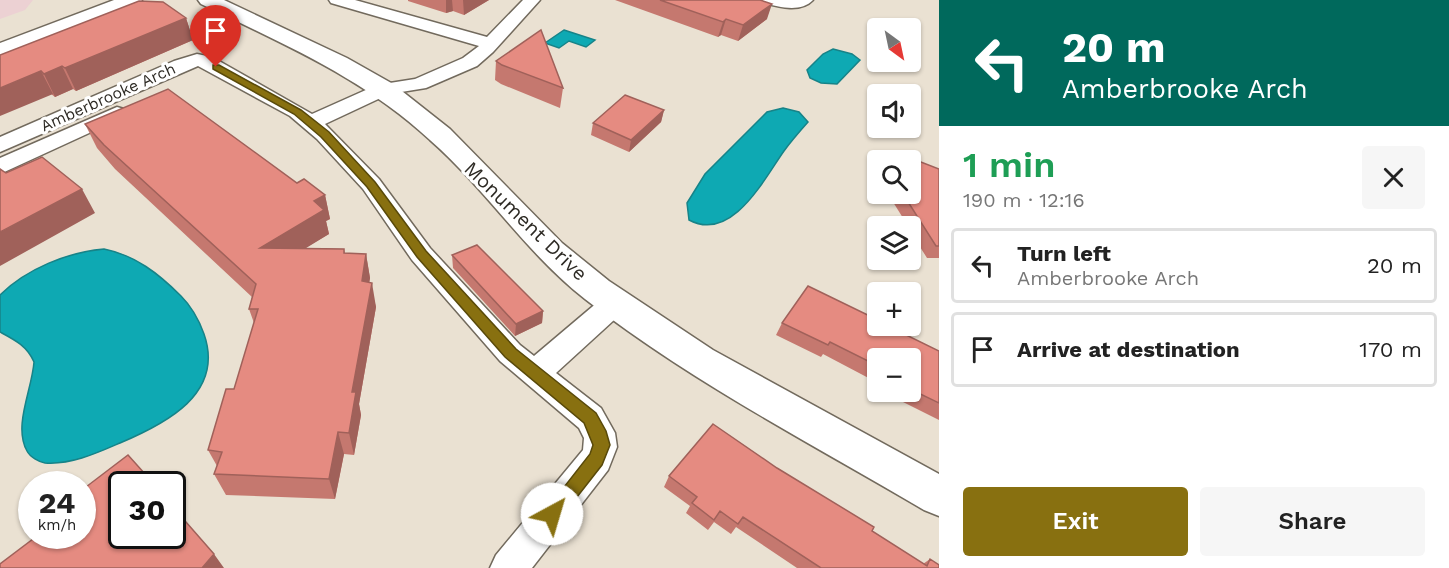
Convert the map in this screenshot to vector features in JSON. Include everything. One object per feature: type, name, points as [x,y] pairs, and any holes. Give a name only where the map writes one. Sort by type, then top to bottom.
[{"type":"street","points":[[0,33],[88,0]]},
{"type":"street","points":[[0,51],[132,0]]},
{"type":"street","name":"Monument Drive","points":[[208,0],[339,63],[384,89],[441,135],[551,251],[615,303],[700,360],[939,496]]},
{"type":"street","points":[[311,122],[384,89],[419,84],[470,62],[487,48],[489,43],[532,0]]},
{"type":"street","points":[[770,0],[791,4],[805,0]]},
{"type":"street","points":[[348,1],[489,43]]},
{"type":"street","name":"Amberbrooke Arch","points":[[0,145],[186,62],[202,60],[311,122],[371,184],[421,254],[510,353],[590,418],[598,431],[602,445],[596,459],[509,568]]},
{"type":"street","name":"Amberbrooke Arch","points":[[0,167],[216,67]]},
{"type":"street","points":[[535,373],[615,303]]},
{"type":"shaded area","points":[[0,0],[33,0],[25,10],[0,19]]},
{"type":"water","points":[[564,30],[595,40],[586,47],[569,41],[559,48],[545,43]]},
{"type":"water","points":[[833,49],[852,54],[860,60],[837,84],[821,83],[810,78],[807,70],[823,54]]},
{"type":"water","points":[[783,108],[799,112],[808,122],[745,205],[733,216],[719,223],[705,225],[689,220],[687,203],[705,174],[767,112]]},
{"type":"water","points":[[104,249],[146,266],[185,300],[195,314],[204,334],[208,355],[206,374],[199,390],[187,404],[155,426],[84,457],[64,462],[43,462],[28,453],[23,441],[22,430],[24,408],[34,362],[24,348],[0,332],[0,295],[22,277],[48,263],[76,254]]},
{"type":"building","points":[[660,0],[760,0],[772,4],[743,25],[726,19],[723,22]]},
{"type":"building","points":[[139,1],[163,2],[186,18],[65,68],[62,66],[44,74],[41,71],[0,88],[0,55]]},
{"type":"building","points":[[541,30],[563,88],[496,61]]},
{"type":"building","points":[[168,89],[297,183],[304,179],[325,195],[314,201],[324,210],[260,248],[344,249],[344,253],[366,254],[362,281],[372,283],[352,392],[356,392],[349,433],[338,432],[329,479],[214,474],[222,452],[208,450],[226,389],[234,389],[258,309],[249,309],[256,284],[104,145],[85,124]]},
{"type":"building","points":[[625,95],[664,110],[631,140],[593,123]]},
{"type":"building","points":[[42,157],[82,189],[0,232],[0,169],[6,173]]},
{"type":"building","points":[[921,162],[939,169],[939,246],[936,246],[921,222],[921,216],[917,216],[909,204],[921,204]]},
{"type":"building","points":[[477,245],[543,311],[516,324],[452,255]]},
{"type":"building","points":[[808,286],[867,315],[867,336],[908,336],[939,351],[939,403],[921,394],[921,348],[867,348],[867,360],[830,342],[828,345],[782,323]]},
{"type":"building","points":[[713,424],[777,468],[874,527],[872,531],[927,566],[930,559],[939,565],[939,568],[821,568],[743,517],[738,524],[720,511],[714,520],[692,503],[697,497],[669,476]]},
{"type":"building","points":[[128,455],[142,471],[108,471],[108,549],[186,549],[186,522],[214,554],[202,568],[0,568],[0,564],[20,549],[96,549],[96,479]]},
{"type":"route","points":[[216,67],[297,112],[325,134],[371,184],[421,254],[510,353],[590,418],[598,431],[602,445],[596,459],[552,514]]}]
